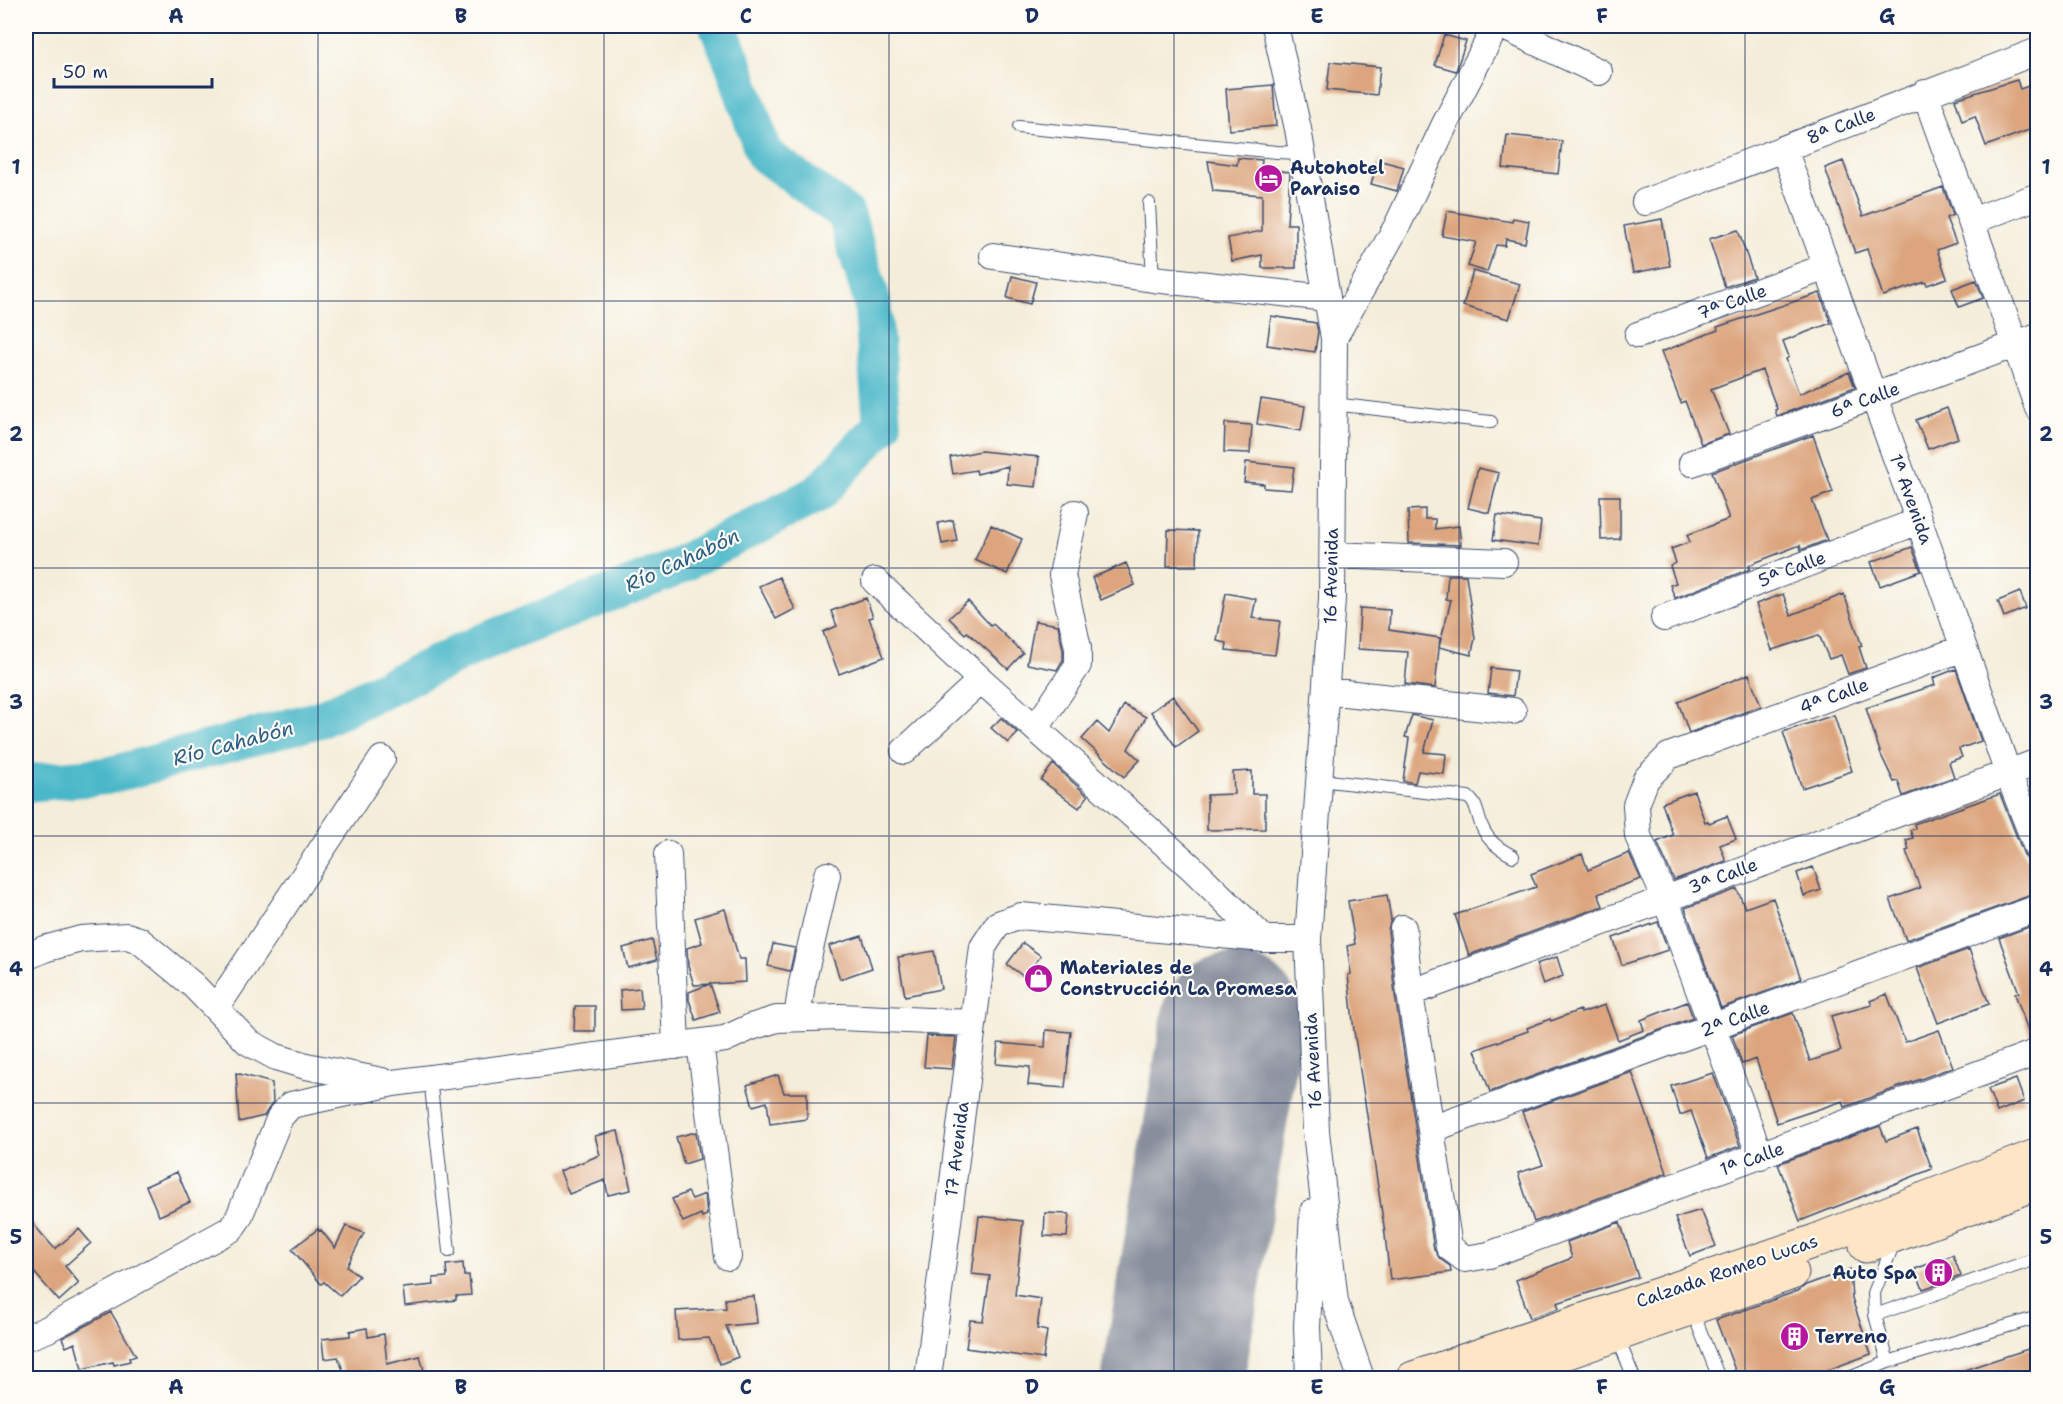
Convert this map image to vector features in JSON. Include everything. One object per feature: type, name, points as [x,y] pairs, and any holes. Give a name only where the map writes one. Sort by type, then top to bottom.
[{"type":"street","name":"16 Avenida","points":[[1275,26],[1302,153],[1334,338],[1332,599],[1308,939],[1316,1131],[1335,1302],[1360,1378]]},
{"type":"street","points":[[1334,338],[1397,226],[1496,26]]},
{"type":"street","points":[[1502,26],[1599,72]]},
{"type":"street","name":"8ª Calle","points":[[1645,202],[2037,51]]},
{"type":"street","points":[[1925,93],[1972,221],[2026,341],[2037,408]]},
{"type":"street","name":"1ª Avenida","points":[[1784,149],[2037,850]]},
{"type":"street","points":[[1972,221],[2037,196]]},
{"type":"street","points":[[993,256],[1153,279],[1327,298]]},
{"type":"street","name":"7ª Calle","points":[[1638,335],[1826,267]]},
{"type":"street","name":"6ª Calle","points":[[1692,463],[2026,341]]},
{"type":"street","points":[[1035,728],[1078,665],[1078,648],[1062,575],[1075,513]]},
{"type":"street","name":"5ª Calle","points":[[1664,618],[1919,520]]},
{"type":"street","points":[[1333,555],[1504,562]]},
{"type":"street","points":[[874,580],[981,680],[1192,868],[1263,939],[1308,939]]},
{"type":"street","name":"4ª Calle","points":[[1760,1156],[1665,898],[1638,836],[1636,805],[1646,779],[1670,756],[1964,648]]},
{"type":"street","points":[[904,751],[981,680]]},
{"type":"street","points":[[1326,691],[1513,711]]},
{"type":"street","points":[[216,1008],[382,759]]},
{"type":"street","name":"3ª Calle","points":[[1410,993],[2037,762]]},
{"type":"street","points":[[668,854],[688,1044],[728,1257]]},
{"type":"street","points":[[797,1018],[802,984],[826,875]]},
{"type":"street","name":"2ª Calle","points":[[1432,1129],[2037,908]]},
{"type":"street","name":"17 Avenida","points":[[928,1378],[983,947],[998,924],[1021,916],[1263,939]]},
{"type":"street","points":[[1403,928],[1410,993],[1432,1129]]},
{"type":"street","points":[[26,957],[44,949],[81,939],[127,936],[139,940],[193,985],[248,1042],[276,1057],[306,1066],[393,1083]]},
{"type":"street","points":[[26,1335],[30,1336],[46,1330],[231,1229],[239,1217],[280,1117],[291,1105],[393,1083],[726,1039],[751,1027],[777,1019],[840,1017],[973,1023]]},
{"type":"street","name":"1ª Calle","points":[[1432,1129],[1449,1247],[1465,1259],[1489,1255],[2037,1053]]},
{"type":"street","name":"16 Avenida","points":[[1309,1378],[1307,1327],[1316,1131]]},
{"type":"street","name":"Calzada Romeo Lucas","points":[[1413,1378],[1470,1361],[1815,1241],[2037,1155]]},
{"type":"street","name":"Calzada Romeo Lucas","points":[[1494,1378],[2037,1184]]},
{"type":"lane","points":[[1019,127],[1302,153]]},
{"type":"lane","points":[[1149,203],[1153,279]]},
{"type":"lane","points":[[1333,404],[1491,422]]},
{"type":"lane","points":[[1320,780],[1468,797],[1476,805],[1483,831],[1490,841],[1513,856]]},
{"type":"lane","points":[[430,1078],[449,1251]]},
{"type":"lane","points":[[1888,1362],[1875,1314],[1874,1293],[1898,1233]]},
{"type":"lane","points":[[1875,1314],[2037,1258]]},
{"type":"lane","points":[[1691,1309],[1719,1378]]},
{"type":"lane","points":[[1849,1378],[1888,1362],[2037,1317]]},
{"type":"lane","points":[[1616,1335],[1634,1378]]},
{"type":"building","points":[[1444,35],[1466,41],[1456,71],[1435,65]]},
{"type":"building","points":[[1330,62],[1380,67],[1377,95],[1327,90]]},
{"type":"building","points":[[2017,80],[2020,89],[2037,83],[2037,127],[1986,146],[1975,116],[1962,121],[1955,99]]},
{"type":"building","points":[[1273,85],[1276,126],[1229,130],[1226,89]]},
{"type":"building","points":[[1507,135],[1562,141],[1558,174],[1503,168]]},
{"type":"building","points":[[1238,158],[1262,160],[1261,169],[1290,172],[1287,224],[1296,224],[1296,268],[1262,268],[1262,255],[1232,261],[1228,238],[1262,231],[1262,195],[1213,191],[1208,161],[1237,165]]},
{"type":"building","points":[[1378,160],[1404,167],[1397,191],[1371,184]]},
{"type":"building","points":[[1843,161],[1863,216],[1943,187],[1953,215],[1946,218],[1956,243],[1937,250],[1947,278],[1927,285],[1925,282],[1883,296],[1867,249],[1855,253],[1825,168]]},
{"type":"building","points":[[1447,211],[1512,222],[1513,218],[1529,221],[1525,243],[1506,239],[1505,246],[1496,245],[1487,272],[1468,266],[1476,242],[1442,236]]},
{"type":"building","points":[[1662,219],[1670,266],[1633,273],[1624,226]]},
{"type":"building","points":[[1738,230],[1754,277],[1725,287],[1709,239]]},
{"type":"building","points":[[1473,271],[1520,284],[1509,319],[1463,306]]},
{"type":"building","points":[[1012,276],[1036,282],[1030,304],[1007,298]]},
{"type":"building","points":[[1976,280],[1983,298],[1959,307],[1952,289]]},
{"type":"building","points":[[1820,293],[1831,323],[1783,341],[1789,357],[1786,359],[1799,394],[1849,372],[1855,387],[1777,416],[1775,410],[1777,409],[1762,370],[1711,389],[1729,434],[1701,444],[1685,401],[1681,403],[1661,352],[1718,330],[1717,327]]},
{"type":"building","points":[[1271,316],[1316,323],[1318,331],[1315,352],[1267,345]]},
{"type":"building","points":[[1261,399],[1305,406],[1301,431],[1257,424]]},
{"type":"building","points":[[1947,408],[1958,438],[1928,449],[1916,420]]},
{"type":"building","points":[[1225,423],[1252,425],[1250,453],[1224,452]]},
{"type":"building","points":[[1813,435],[1833,492],[1812,500],[1827,540],[1801,550],[1800,545],[1749,565],[1750,569],[1675,598],[1670,585],[1676,583],[1670,566],[1676,563],[1671,549],[1690,542],[1687,535],[1729,519],[1712,472]]},
{"type":"building","points":[[981,451],[1039,457],[1036,487],[1007,484],[1008,466],[977,474],[976,470],[953,474],[950,457]]},
{"type":"building","points":[[1246,462],[1294,467],[1291,490],[1264,488],[1264,484],[1244,482]]},
{"type":"building","points":[[1478,468],[1499,473],[1489,513],[1468,508]]},
{"type":"building","points":[[1600,496],[1620,496],[1620,539],[1601,540]]},
{"type":"building","points":[[1425,509],[1425,519],[1435,519],[1435,529],[1459,526],[1461,545],[1409,543],[1408,510]]},
{"type":"building","points":[[1497,515],[1541,521],[1538,546],[1493,540]]},
{"type":"building","points":[[953,520],[957,541],[942,544],[938,523]]},
{"type":"building","points":[[991,525],[1022,539],[1007,574],[975,560]]},
{"type":"building","points":[[1168,530],[1198,531],[1197,566],[1167,566]]},
{"type":"building","points":[[1912,547],[1921,571],[1880,586],[1871,562]]},
{"type":"building","points":[[1126,563],[1135,585],[1101,600],[1092,578]]},
{"type":"building","points":[[1448,575],[1466,575],[1475,639],[1471,655],[1439,647],[1451,600],[1446,599]]},
{"type":"building","points":[[779,577],[795,609],[776,619],[759,586]]},
{"type":"building","points":[[2020,592],[2026,608],[2004,617],[1998,601]]},
{"type":"building","points":[[1226,593],[1256,599],[1252,618],[1280,621],[1275,655],[1226,650],[1227,643],[1217,641]]},
{"type":"building","points":[[1783,594],[1791,615],[1844,594],[1862,646],[1859,647],[1866,668],[1848,674],[1841,655],[1829,659],[1819,635],[1772,650],[1756,604]]},
{"type":"building","points":[[866,598],[873,617],[869,618],[884,657],[839,674],[823,632],[837,626],[831,611]]},
{"type":"building","points":[[968,601],[991,626],[993,624],[1023,653],[1008,669],[949,618]]},
{"type":"building","points":[[1360,608],[1390,610],[1389,630],[1440,638],[1435,688],[1405,684],[1408,652],[1358,649]]},
{"type":"building","points":[[1035,621],[1058,625],[1063,660],[1057,670],[1027,664]]},
{"type":"building","points":[[1491,668],[1516,671],[1513,696],[1488,693]]},
{"type":"building","points":[[1956,669],[1981,741],[1959,749],[1962,757],[1949,762],[1954,777],[1903,796],[1898,781],[1894,782],[1881,755],[1866,708],[1935,685],[1933,678]]},
{"type":"building","points":[[1749,674],[1761,706],[1689,733],[1678,702]]},
{"type":"building","points":[[1173,696],[1198,731],[1176,747],[1151,712]]},
{"type":"building","points":[[1124,705],[1146,717],[1128,749],[1140,760],[1124,777],[1082,739],[1097,722],[1109,733]]},
{"type":"building","points":[[1412,715],[1433,720],[1424,752],[1446,754],[1444,774],[1418,771],[1415,783],[1403,781],[1409,738],[1405,737]]},
{"type":"building","points":[[1834,715],[1852,771],[1802,788],[1783,732]]},
{"type":"building","points":[[1001,718],[1018,733],[1008,743],[991,728]]},
{"type":"building","points":[[1053,764],[1088,796],[1079,808],[1041,780]]},
{"type":"building","points":[[1252,771],[1252,794],[1265,794],[1265,829],[1207,830],[1207,795],[1234,794],[1233,772]]},
{"type":"building","points":[[1694,791],[1705,822],[1709,823],[1727,816],[1736,839],[1720,845],[1726,861],[1674,880],[1657,842],[1673,835],[1662,803]]},
{"type":"building","points":[[2000,794],[2024,855],[2033,864],[2037,875],[2037,893],[1906,940],[1890,899],[1920,888],[1906,851],[1909,850],[1906,840],[1913,838],[1910,830],[1915,828],[1914,824]]},
{"type":"building","points":[[1629,853],[1641,879],[1598,894],[1603,906],[1469,955],[1455,915],[1536,887],[1531,874],[1582,854],[1588,870]]},
{"type":"building","points":[[1813,867],[1821,890],[1804,896],[1797,873]]},
{"type":"building","points":[[1737,889],[1745,908],[1773,898],[1801,979],[1721,1008],[1685,908]]},
{"type":"building","points":[[1387,895],[1391,919],[1388,930],[1395,995],[1434,1249],[1440,1259],[1450,1266],[1451,1272],[1390,1280],[1354,1031],[1347,946],[1355,944],[1348,901]]},
{"type":"building","points":[[725,909],[739,959],[745,959],[746,982],[694,985],[688,966],[687,948],[702,943],[695,918]]},
{"type":"building","points":[[1658,922],[1668,950],[1622,965],[1613,938]]},
{"type":"building","points":[[2037,924],[2037,1037],[2031,1039],[2015,994],[2019,993],[1999,938]]},
{"type":"building","points":[[862,936],[872,968],[840,979],[829,946]]},
{"type":"building","points":[[652,940],[657,960],[628,968],[623,948]]},
{"type":"building","points":[[1023,943],[1041,956],[1024,977],[1007,964]]},
{"type":"building","points":[[773,944],[795,948],[790,971],[768,966]]},
{"type":"building","points":[[1969,949],[1989,1004],[1938,1023],[1917,968]]},
{"type":"building","points":[[934,951],[941,989],[905,996],[898,957]]},
{"type":"building","points":[[1557,957],[1563,976],[1543,984],[1536,964]]},
{"type":"building","points":[[710,984],[720,1012],[696,1020],[689,1000],[689,992]]},
{"type":"building","points":[[640,988],[642,1009],[621,1010],[620,990]]},
{"type":"building","points":[[1887,994],[1905,1042],[1939,1030],[1953,1067],[1845,1107],[1843,1101],[1777,1123],[1756,1059],[1742,1064],[1732,1035],[1793,1013],[1810,1061],[1841,1051],[1831,1016],[1872,1005],[1870,1001]]},
{"type":"building","points":[[1687,1002],[1693,1018],[1490,1092],[1475,1050],[1528,1031],[1527,1028],[1550,1019],[1551,1021],[1580,1010],[1581,1013],[1605,1005],[1618,1040],[1644,1030],[1641,1020]]},
{"type":"building","points":[[575,1006],[595,1006],[595,1031],[574,1031]]},
{"type":"building","points":[[1046,1030],[1071,1032],[1065,1088],[1028,1085],[1030,1067],[996,1064],[998,1043],[1045,1047]]},
{"type":"building","points":[[927,1036],[956,1037],[952,1069],[924,1067]]},
{"type":"building","points":[[1632,1072],[1667,1173],[1534,1222],[1518,1173],[1543,1165],[1522,1112]]},
{"type":"building","points":[[236,1073],[272,1083],[273,1102],[264,1116],[239,1122]]},
{"type":"building","points":[[1713,1073],[1740,1146],[1708,1158],[1691,1111],[1680,1115],[1671,1086]]},
{"type":"building","points":[[778,1075],[784,1093],[807,1093],[807,1119],[770,1124],[767,1102],[753,1106],[747,1085]]},
{"type":"building","points":[[2016,1079],[2024,1101],[1997,1112],[1988,1089]]},
{"type":"building","points":[[1880,1126],[1886,1141],[1917,1129],[1932,1169],[1800,1221],[1778,1164]]},
{"type":"building","points":[[618,1131],[631,1190],[608,1195],[605,1180],[569,1194],[560,1171],[600,1155],[595,1136]]},
{"type":"building","points":[[696,1132],[700,1159],[684,1164],[676,1137]]},
{"type":"building","points":[[177,1172],[190,1202],[159,1216],[146,1186]]},
{"type":"building","points":[[688,1192],[692,1199],[705,1194],[707,1215],[702,1217],[701,1214],[683,1222],[672,1199]]},
{"type":"building","points":[[1701,1210],[1716,1246],[1690,1256],[1675,1218]]},
{"type":"building","points":[[1045,1213],[1069,1214],[1067,1237],[1044,1236]]},
{"type":"building","points":[[26,1216],[55,1249],[79,1229],[91,1243],[65,1266],[79,1283],[59,1301],[26,1263]]},
{"type":"building","points":[[979,1216],[1023,1221],[1015,1295],[1041,1299],[1037,1329],[1047,1331],[1043,1359],[966,1348],[970,1320],[983,1321],[990,1276],[972,1274]]},
{"type":"building","points":[[1620,1222],[1638,1277],[1557,1303],[1559,1308],[1530,1318],[1516,1280],[1572,1258],[1567,1242]]},
{"type":"building","points":[[346,1226],[364,1233],[347,1266],[359,1276],[340,1296],[324,1282],[321,1284],[292,1249],[318,1229],[335,1248]]},
{"type":"building","name":"Auto Spa","points":[[1953,1255],[1961,1276],[1923,1289],[1915,1269]]},
{"type":"building","points":[[463,1263],[464,1276],[469,1275],[471,1295],[456,1296],[456,1300],[405,1306],[403,1288],[434,1285],[433,1278],[447,1277],[446,1265]]},
{"type":"building","name":"Terreno","points":[[1850,1269],[1852,1299],[1871,1354],[1806,1378],[1738,1378],[1716,1320],[1798,1291],[1806,1285]]},
{"type":"building","points":[[754,1296],[757,1323],[726,1326],[738,1357],[720,1364],[709,1338],[678,1340],[676,1311],[726,1308],[725,1299]]},
{"type":"building","points":[[111,1312],[136,1356],[129,1358],[130,1361],[114,1365],[113,1362],[82,1369],[75,1343],[66,1347],[62,1338]]},
{"type":"building","points":[[367,1328],[368,1337],[384,1334],[387,1364],[420,1356],[426,1378],[346,1378],[338,1357],[324,1359],[322,1339],[350,1336],[350,1331]]},
{"type":"building","points":[[2037,1346],[2037,1378],[1950,1378],[1949,1375]]},
{"type":"waterway","name":"Río Cahabón","points":[[26,783],[107,776],[320,719],[483,642],[668,571],[819,493],[882,425],[872,301],[846,214],[764,154],[734,65],[718,26]]},
{"type":"runway","points":[[1173,1378],[1232,1024]]},
{"type":"place","name":"Autohotel Paraiso","points":[[1269,178]]},
{"type":"place","name":"Materiales de Construcción La Promesa","points":[[1039,978]]},
{"type":"place","name":"Auto Spa","points":[[1938,1273]]},
{"type":"place","name":"Terreno","points":[[1794,1337]]}]
